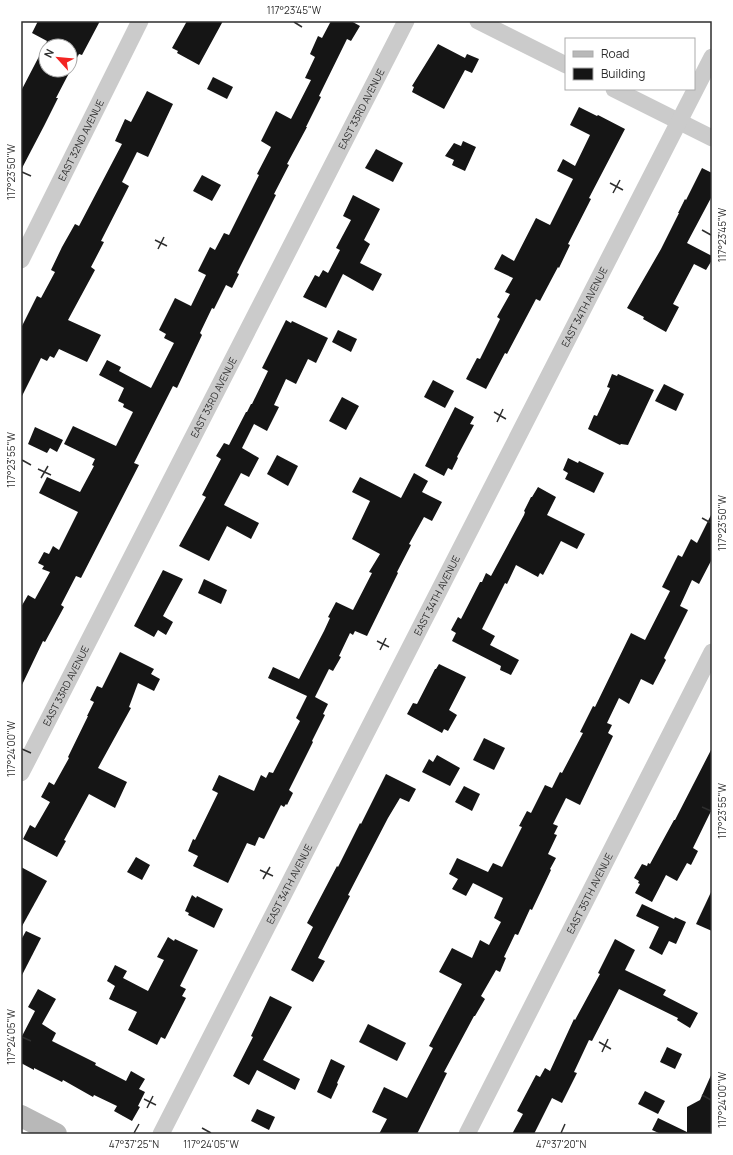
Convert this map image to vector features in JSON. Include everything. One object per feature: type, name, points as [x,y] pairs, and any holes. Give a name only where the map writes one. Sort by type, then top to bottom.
[{"type":"main road","points":[[21,1116],[56,1134]]},
{"type":"street","name":"EAST 32ND AVENUE","points":[[21,260],[140,21]]},
{"type":"street","name":"EAST 33RD AVENUE","points":[[21,773],[406,21]]},
{"type":"street","points":[[478,21],[565,64]]},
{"type":"street","name":"EAST 34TH AVENUE","points":[[161,1134],[712,57]]},
{"type":"street","points":[[616,90],[712,138]]},
{"type":"street","name":"EAST 35TH AVENUE","points":[[467,1134],[712,652]]},
{"type":"building","points":[[38,21],[100,21],[82,55],[79,54],[78,56],[78,38],[41,38],[32,33]]},
{"type":"building","points":[[187,21],[223,21],[199,65],[177,53],[178,51],[172,48]]},
{"type":"building","points":[[331,21],[351,21],[360,26],[351,41],[347,39],[319,96],[321,97],[287,164],[289,165],[274,194],[276,195],[237,273],[239,274],[232,288],[226,285],[214,309],[212,308],[200,333],[202,335],[177,388],[173,386],[134,463],[139,465],[81,578],[76,576],[61,605],[64,607],[45,642],[43,641],[21,687],[21,607],[28,595],[35,599],[50,572],[42,569],[44,566],[38,563],[44,552],[49,554],[53,546],[59,550],[78,512],[39,493],[47,477],[80,492],[94,466],[92,465],[95,459],[64,444],[73,426],[116,446],[133,412],[123,407],[124,404],[118,401],[124,388],[99,375],[107,360],[121,367],[119,371],[151,388],[174,343],[164,338],[166,334],[159,330],[175,298],[191,306],[206,275],[198,271],[210,247],[215,250],[224,233],[229,235],[259,175],[257,174],[271,147],[261,141],[276,111],[291,119],[311,80],[305,78],[315,57],[310,54],[318,36],[322,38]]},
{"type":"building","points":[[438,44],[465,58],[467,54],[479,59],[472,73],[465,70],[444,109],[412,92],[414,87],[412,86]]},
{"type":"building","points":[[38,58],[38,78],[66,78],[56,98],[58,98],[21,170],[21,91]]},
{"type":"building","points":[[213,77],[233,87],[227,99],[207,89]]},
{"type":"building","points":[[147,91],[173,104],[148,157],[137,152],[122,182],[129,186],[101,241],[104,242],[91,267],[95,270],[68,320],[101,335],[87,362],[59,349],[54,358],[50,356],[47,361],[41,358],[21,398],[21,328],[37,296],[41,298],[55,272],[51,270],[62,247],[75,224],[79,226],[122,144],[115,141],[125,119],[131,122]]},
{"type":"building","points":[[579,107],[625,129],[589,198],[591,199],[568,244],[570,245],[559,268],[558,267],[540,301],[536,299],[507,354],[505,353],[486,389],[466,379],[477,358],[480,359],[500,319],[497,317],[510,294],[505,292],[513,278],[494,269],[502,254],[514,261],[536,218],[550,225],[573,179],[557,171],[563,159],[575,166],[590,135],[570,125]]},
{"type":"building","points":[[463,141],[476,147],[465,171],[452,165],[454,160],[445,156],[454,143],[461,146]]},
{"type":"building","points":[[376,149],[403,163],[393,182],[365,168]]},
{"type":"building","points":[[702,168],[712,173],[712,196],[687,243],[712,256],[712,260],[706,270],[694,264],[673,304],[679,307],[666,332],[643,319],[644,317],[627,308],[661,249]]},
{"type":"building","points":[[202,175],[221,185],[212,201],[193,191]]},
{"type":"building","points":[[353,195],[380,209],[364,240],[370,244],[360,263],[382,274],[373,291],[343,274],[326,308],[303,297],[315,275],[319,277],[323,270],[328,273],[340,250],[336,248],[351,220],[343,216]]},
{"type":"building","points":[[286,320],[291,323],[292,321],[328,338],[316,363],[308,359],[296,384],[286,379],[274,405],[279,407],[267,431],[254,424],[242,448],[259,458],[249,477],[241,473],[224,505],[259,523],[251,539],[227,526],[209,561],[179,546],[206,497],[202,495],[221,459],[216,456],[224,443],[229,445],[246,412],[252,404],[268,371],[262,368]]},
{"type":"building","points":[[338,330],[357,339],[351,352],[332,342]]},
{"type":"building","points":[[612,374],[617,376],[618,374],[654,390],[628,445],[620,445],[588,429],[594,415],[597,416],[610,388],[607,387]]},
{"type":"building","points":[[433,380],[454,391],[445,408],[424,397]]},
{"type":"building","points":[[664,384],[684,394],[676,411],[655,401]]},
{"type":"building","points":[[342,397],[359,406],[346,430],[329,421]]},
{"type":"building","points":[[455,407],[474,417],[470,424],[474,425],[457,457],[458,458],[452,470],[448,468],[444,476],[425,466]]},
{"type":"building","points":[[35,427],[63,440],[57,452],[50,448],[47,453],[28,444]]},
{"type":"building","points":[[277,455],[298,466],[288,486],[267,474]]},
{"type":"building","points":[[568,458],[578,463],[579,461],[604,473],[594,493],[565,479],[568,473],[563,470]]},
{"type":"building","points":[[414,473],[428,481],[422,492],[442,502],[432,521],[424,517],[409,544],[411,545],[367,636],[355,631],[353,635],[350,633],[339,656],[341,657],[333,671],[329,669],[315,697],[328,704],[323,714],[325,715],[289,790],[293,793],[287,805],[286,804],[284,807],[281,805],[264,839],[259,837],[255,846],[247,843],[228,883],[193,866],[198,856],[188,851],[218,793],[212,790],[219,775],[254,791],[261,775],[266,778],[269,772],[273,773],[300,721],[296,718],[307,696],[268,678],[273,667],[299,679],[324,631],[330,618],[328,617],[336,602],[353,610],[372,573],[369,572],[380,554],[352,539],[370,501],[352,492],[360,477],[401,498]]},
{"type":"building","points":[[538,487],[556,497],[547,515],[585,534],[577,549],[561,541],[543,575],[540,573],[538,577],[516,565],[507,584],[505,583],[482,629],[495,636],[490,645],[519,660],[511,675],[500,670],[501,666],[452,641],[456,633],[451,630],[458,617],[461,619],[486,573],[491,576],[524,515],[524,511],[531,497]]},
{"type":"building","points":[[712,513],[712,559],[699,584],[692,580],[680,606],[688,610],[664,658],[666,660],[653,685],[641,679],[629,704],[619,698],[607,723],[612,725],[608,733],[613,736],[580,805],[566,798],[553,824],[558,826],[554,834],[557,835],[548,854],[556,858],[550,869],[551,870],[518,935],[515,934],[504,957],[506,958],[500,972],[496,970],[481,996],[485,999],[474,1016],[444,1072],[447,1073],[417,1134],[379,1134],[387,1119],[372,1112],[384,1087],[407,1098],[433,1048],[429,1046],[462,984],[439,972],[452,948],[472,958],[480,940],[489,945],[501,922],[494,918],[503,898],[473,883],[466,896],[452,889],[458,879],[449,874],[457,858],[488,872],[493,863],[502,867],[522,827],[519,826],[527,811],[531,813],[545,785],[552,788],[560,772],[562,773],[583,733],[580,732],[593,706],[595,707],[631,633],[645,640],[670,591],[662,587],[678,555],[682,557],[691,539],[697,543]]},
{"type":"building","points":[[163,570],[183,579],[163,616],[173,622],[166,635],[158,630],[154,637],[134,626]]},
{"type":"building","points":[[204,579],[227,590],[221,604],[198,593]]},
{"type":"building","points":[[120,652],[154,669],[151,674],[160,679],[154,691],[138,683],[129,707],[131,708],[98,768],[127,782],[115,808],[89,794],[64,840],[66,841],[57,857],[23,839],[30,825],[35,828],[50,802],[41,797],[49,782],[54,785],[69,758],[68,757],[94,702],[90,700],[97,686],[102,688]]},
{"type":"building","points":[[439,664],[466,677],[449,710],[457,715],[448,731],[444,729],[442,733],[407,714],[413,703],[417,704]]},
{"type":"building","points":[[484,738],[505,748],[494,770],[473,760]]},
{"type":"building","points":[[712,748],[712,809],[693,848],[698,851],[691,865],[687,863],[677,881],[666,875],[652,902],[635,893],[640,884],[638,883],[639,881],[634,878],[642,864],[647,866],[648,863],[650,864],[675,820]]},
{"type":"building","points":[[437,755],[460,768],[450,786],[422,772],[429,759],[433,762]]},
{"type":"building","points":[[386,774],[416,789],[409,802],[400,798],[388,818],[348,895],[350,896],[318,958],[325,961],[313,982],[291,970],[313,927],[307,923],[360,823],[361,824]]},
{"type":"building","points":[[464,786],[480,794],[472,811],[455,802]]},
{"type":"building","points":[[136,857],[150,865],[142,880],[127,872]]},
{"type":"building","points":[[21,867],[47,881],[21,928]]},
{"type":"building","points":[[712,890],[712,931],[696,924]]},
{"type":"building","points":[[192,895],[223,909],[214,928],[188,915],[189,913],[185,911]]},
{"type":"building","points":[[642,904],[674,919],[675,917],[686,922],[676,944],[669,941],[662,955],[649,948],[659,927],[636,916]]},
{"type":"building","points":[[26,931],[41,938],[21,977],[21,940]]},
{"type":"building","points":[[168,937],[174,941],[175,939],[198,950],[180,986],[186,989],[182,996],[186,998],[165,1039],[161,1037],[157,1045],[128,1030],[137,1012],[109,999],[115,986],[107,981],[115,965],[127,971],[123,978],[148,991],[164,960],[157,957]]},
{"type":"building","points":[[615,939],[635,950],[625,970],[666,990],[663,995],[698,1013],[690,1028],[677,1020],[678,1018],[619,989],[592,1041],[589,1040],[574,1072],[577,1073],[562,1103],[552,1098],[534,1134],[512,1134],[523,1114],[517,1111],[536,1075],[540,1077],[545,1068],[550,1071],[574,1019],[575,1020],[600,974],[598,973]]},
{"type":"building","points":[[38,989],[56,999],[42,1024],[56,1033],[52,1041],[96,1063],[95,1065],[126,1081],[131,1071],[145,1079],[139,1089],[145,1092],[138,1106],[140,1107],[132,1121],[114,1111],[117,1106],[94,1095],[93,1097],[63,1080],[62,1082],[21,1063],[21,1038],[35,1011],[28,1007]]},
{"type":"building","points":[[270,996],[292,1007],[263,1060],[300,1079],[295,1090],[257,1070],[249,1085],[233,1076],[253,1037],[251,1036]]},
{"type":"building","points":[[368,1024],[406,1043],[397,1061],[359,1042]]},
{"type":"building","points":[[667,1047],[682,1054],[675,1069],[660,1062]]},
{"type":"building","points":[[331,1059],[345,1066],[331,1099],[317,1092]]},
{"type":"building","points":[[712,1073],[712,1134],[661,1134],[652,1130],[658,1118],[687,1132],[687,1107],[700,1100]]},
{"type":"building","points":[[645,1091],[665,1101],[658,1114],[638,1104]]},
{"type":"building","points":[[257,1109],[275,1117],[269,1130],[251,1121]]}]
